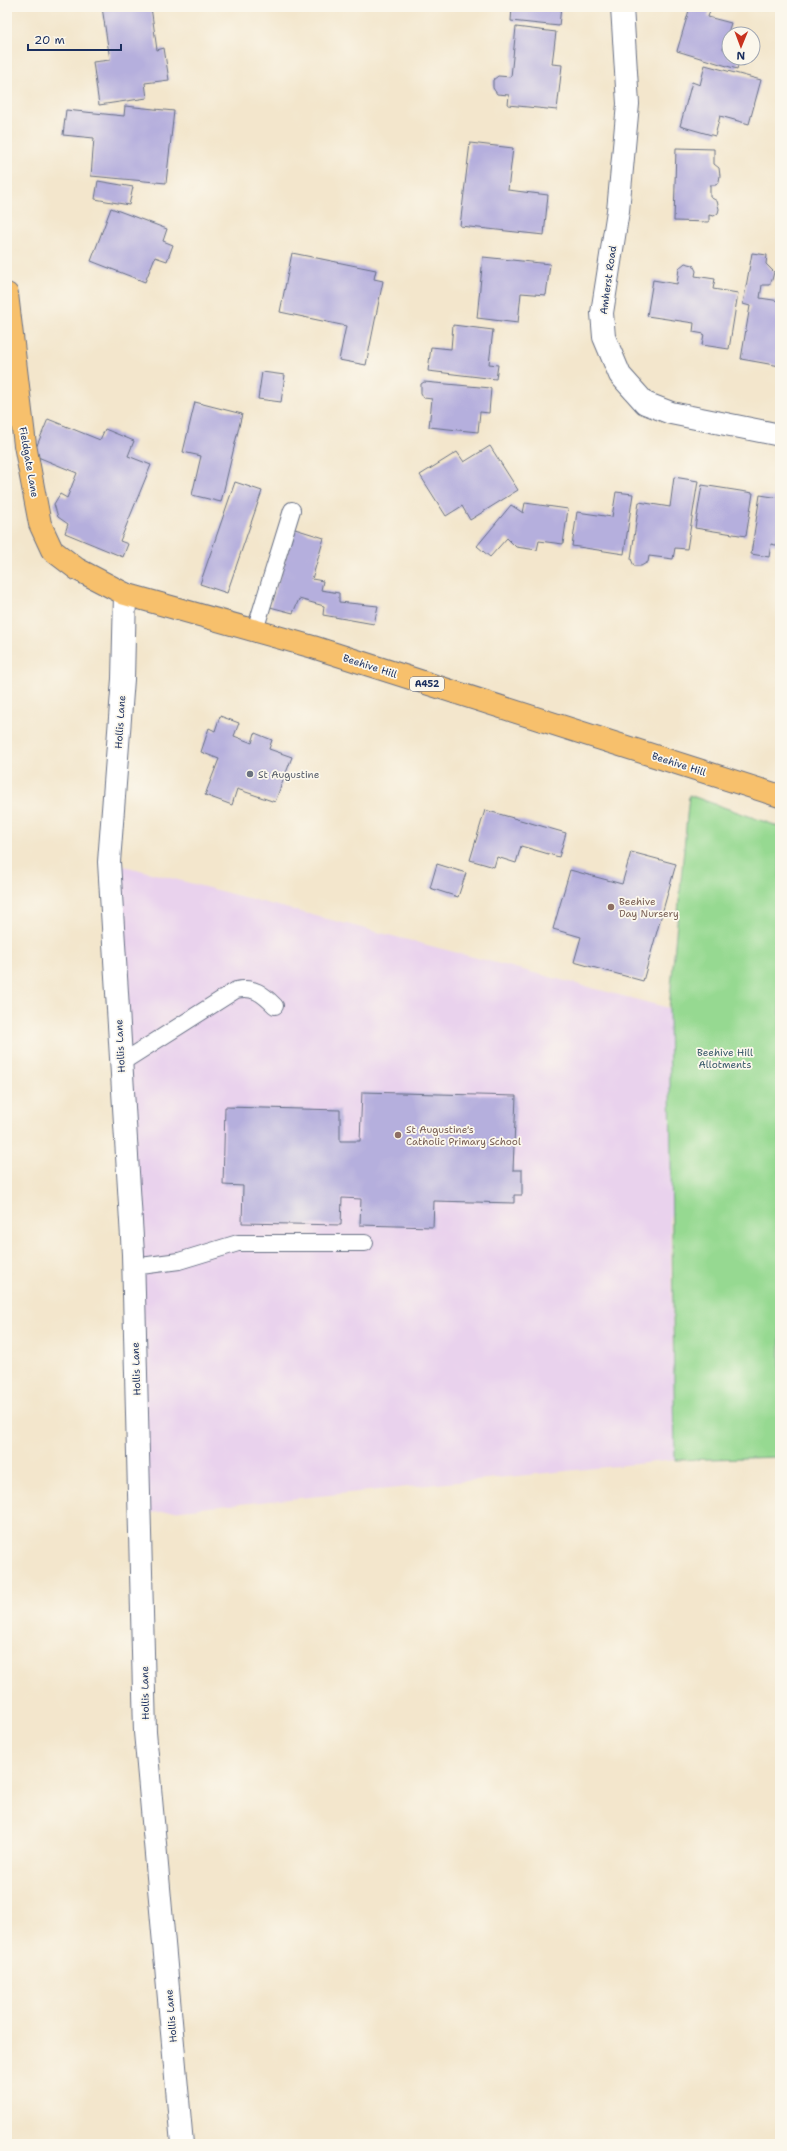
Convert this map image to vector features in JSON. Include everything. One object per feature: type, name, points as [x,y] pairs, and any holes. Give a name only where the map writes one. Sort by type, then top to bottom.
[{"type":"main road","name":"Fieldgate Lane","points":[[7,294],[25,445],[40,524],[52,550],[77,569]]},
{"type":"main road","name":"Beehive Hill","points":[[77,569],[125,594],[255,630],[780,796]]},
{"type":"street","name":"Amherst Road","points":[[622,7],[628,104],[618,211],[602,313],[604,337],[620,374],[645,403],[671,413],[780,435]]},
{"type":"street","name":"Hollis Lane","points":[[125,594],[123,678],[109,862],[133,1267],[146,1732],[182,2144]]},
{"type":"lane","points":[[255,630],[292,510]]},
{"type":"lane","points":[[121,1063],[236,990],[244,988],[254,989],[262,993],[275,1006]]},
{"type":"lane","points":[[133,1267],[179,1261],[238,1243],[365,1243]]},
{"type":"shaded area","name":"St Augustine's Catholic Primary School","points":[[109,862],[669,1008],[672,1207],[670,1220],[675,1460],[141,1514]]},
{"type":"green space","name":"Beehive Hill Allotments","points":[[689,795],[780,827],[780,1457],[675,1460],[669,1008]]},
{"type":"building","points":[[102,7],[151,7],[157,50],[164,48],[169,80],[145,83],[147,98],[99,105],[93,62],[110,60]]},
{"type":"building","points":[[512,7],[561,7],[559,26],[511,21]]},
{"type":"building","points":[[690,7],[711,7],[708,17],[731,23],[730,26],[721,26],[721,64],[677,51]]},
{"type":"building","points":[[516,27],[556,32],[552,64],[562,65],[557,110],[508,105],[509,95],[497,94],[493,88],[493,80],[498,76],[511,77]]},
{"type":"building","points":[[705,65],[761,80],[749,124],[720,116],[715,136],[680,126],[692,82],[700,85]]},
{"type":"building","points":[[727,66],[738,66],[737,69]]},
{"type":"building","points":[[125,106],[174,111],[166,183],[91,176],[94,138],[63,135],[66,110],[124,116]]},
{"type":"building","points":[[470,143],[513,148],[508,190],[548,195],[544,235],[460,226]]},
{"type":"building","points":[[676,148],[714,149],[714,164],[719,168],[720,176],[716,185],[710,185],[710,197],[717,201],[719,209],[718,213],[714,216],[709,215],[709,222],[674,221]]},
{"type":"building","points":[[98,181],[133,187],[129,205],[95,199]]},
{"type":"building","points":[[111,208],[167,229],[163,241],[173,245],[167,261],[155,257],[145,282],[91,261]]},
{"type":"building","points":[[292,253],[376,270],[374,279],[383,281],[366,365],[339,360],[346,326],[280,312]]},
{"type":"building","points":[[752,253],[767,255],[766,264],[774,272],[769,285],[762,285],[760,298],[780,301],[780,366],[741,359],[750,306],[743,304]]},
{"type":"building","points":[[483,257],[550,264],[546,295],[521,293],[518,323],[477,318]]},
{"type":"building","points":[[685,263],[693,265],[696,271],[695,276],[715,279],[713,289],[738,293],[729,349],[702,345],[704,334],[693,332],[694,323],[647,316],[653,280],[677,284],[679,268]]},
{"type":"building","points":[[453,325],[493,330],[489,364],[498,365],[496,379],[428,371],[431,347],[451,349]]},
{"type":"building","points":[[262,372],[285,375],[281,402],[258,399]]},
{"type":"building","points":[[424,382],[491,388],[489,413],[480,412],[478,432],[429,427],[432,399],[424,398],[421,393],[421,384]]},
{"type":"building","points":[[195,402],[242,414],[221,502],[192,495],[201,456],[183,452]]},
{"type":"building","points":[[48,419],[100,440],[105,429],[134,441],[128,456],[151,465],[120,541],[128,544],[123,557],[65,533],[68,524],[58,517],[54,504],[60,494],[67,498],[77,473],[33,455]]},
{"type":"building","points":[[490,446],[518,490],[470,520],[462,506],[446,516],[420,475],[457,452],[464,462]]},
{"type":"building","points":[[674,477],[698,481],[687,549],[675,548],[673,559],[649,556],[648,562],[641,566],[634,566],[631,559],[639,502],[670,507]]},
{"type":"building","points":[[235,482],[262,491],[227,593],[200,584]]},
{"type":"building","points":[[702,485],[753,493],[746,536],[695,528]]},
{"type":"building","points":[[616,492],[633,494],[624,554],[572,546],[577,512],[612,517]]},
{"type":"building","points":[[760,495],[780,498],[780,546],[771,544],[769,557],[751,554]]},
{"type":"building","points":[[525,503],[568,509],[563,544],[539,541],[537,550],[516,547],[507,538],[490,557],[477,546],[511,505],[523,513]]},
{"type":"building","points":[[295,529],[324,538],[312,579],[323,581],[321,590],[339,593],[339,602],[378,606],[374,624],[323,615],[324,606],[299,599],[293,613],[270,607]]},
{"type":"building","name":"St Augustine","points":[[220,716],[239,723],[234,736],[252,743],[255,733],[272,740],[269,749],[292,757],[275,802],[237,789],[232,805],[205,795],[219,759],[201,752],[209,728],[215,731]]},
{"type":"building","points":[[485,810],[566,833],[559,857],[521,846],[516,863],[497,857],[494,867],[470,860]]},
{"type":"building","name":"Beehive Day Nursery","points":[[631,852],[676,864],[643,981],[574,962],[581,937],[553,929],[570,870],[622,884]]},
{"type":"building","points":[[437,864],[466,873],[458,897],[430,888]]},
{"type":"building","points":[[362,1092],[516,1096],[513,1170],[522,1170],[522,1195],[514,1195],[514,1203],[434,1201],[433,1227],[360,1225],[361,1199],[342,1198],[341,1225],[242,1223],[243,1186],[223,1185],[225,1107],[340,1110],[340,1141],[360,1141]]},
{"type":"place","name":"St Augustine","points":[[250,774]]},
{"type":"place","name":"Beehive Day Nursery","points":[[611,907]]},
{"type":"place","name":"St Augustine's Catholic Primary School","points":[[398,1135]]}]
